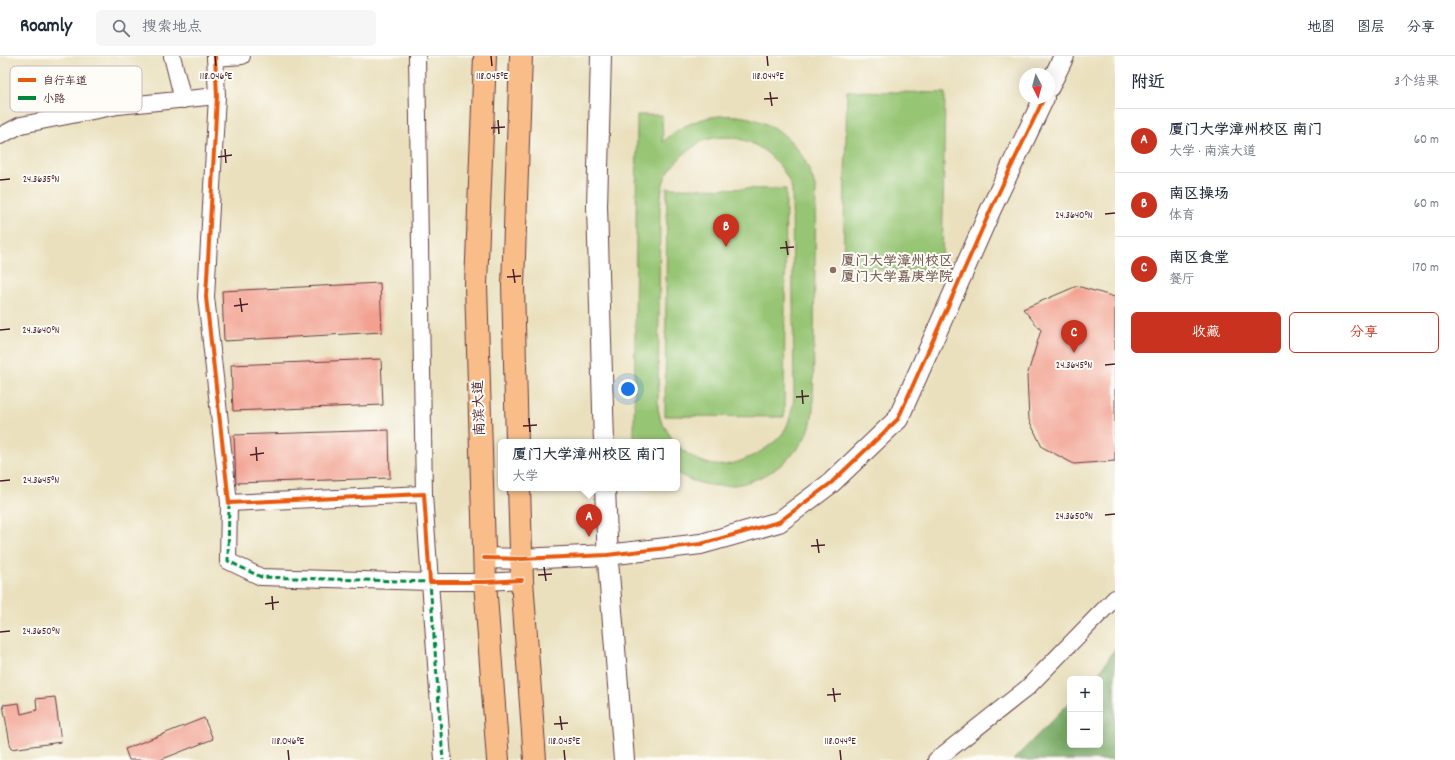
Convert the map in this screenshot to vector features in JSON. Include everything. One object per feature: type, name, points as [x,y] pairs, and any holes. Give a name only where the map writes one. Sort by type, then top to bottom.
[{"type":"main road","name":"南滨大道","points":[[485,56],[476,284],[485,582],[498,760]]},
{"type":"main road","points":[[517,439],[513,285],[521,56]]},
{"type":"main road","points":[[519,491],[522,580],[535,760]]},
{"type":"street","points":[[172,56],[183,100]]},
{"type":"street","points":[[242,56],[215,57],[216,96],[206,297],[229,503],[228,561],[261,577],[430,582],[522,580]]},
{"type":"street","points":[[417,56],[424,494],[443,760]]},
{"type":"street","points":[[601,56],[597,206],[604,439]]},
{"type":"street","points":[[1055,75],[1064,56]]},
{"type":"street","points":[[142,104],[216,96]]},
{"type":"street","points":[[484,558],[521,559],[608,555],[701,544],[779,522],[831,483],[898,418],[991,209],[1041,104]]},
{"type":"street","points":[[0,136],[21,125],[87,112]]},
{"type":"street","points":[[606,491],[608,555],[624,760]]},
{"type":"street","points":[[229,503],[424,494]]},
{"type":"street","points":[[936,760],[1027,688],[1115,598]]},
{"type":"green space","points":[[847,91],[945,93],[942,271],[843,269]]},
{"type":"green space","points":[[637,115],[662,115],[663,142],[680,129],[699,120],[719,116],[739,116],[759,121],[777,130],[793,143],[805,161],[816,190],[813,411],[810,427],[797,448],[784,462],[768,473],[751,481],[733,485],[714,485],[695,481],[680,474],[680,447],[699,460],[715,465],[723,465],[732,464],[752,456],[770,445],[783,433],[787,425],[794,398],[792,189],[787,176],[779,164],[769,154],[757,146],[745,141],[731,138],[717,138],[700,142],[693,147],[674,165],[664,180],[660,209],[658,409],[661,421],[672,439],[634,439]]},
{"type":"green space","points":[[667,188],[786,189],[784,417],[665,416]]},
{"type":"green space","points":[[1115,649],[1115,760],[1013,760],[1067,705],[1067,748],[1103,748],[1103,676],[1095,676],[1101,670]]},
{"type":"building","points":[[380,283],[382,332],[224,341],[222,291]]},
{"type":"building","points":[[1077,286],[1115,297],[1115,461],[1074,464],[1042,447],[1029,420],[1027,376],[1041,330],[1023,309]]},
{"type":"building","points":[[381,359],[383,405],[233,411],[231,365]]},
{"type":"building","points":[[389,430],[390,478],[236,483],[234,435]]},
{"type":"building","points":[[55,697],[61,742],[11,749],[3,705],[19,703],[21,714],[37,710],[36,699]]},
{"type":"building","points":[[204,718],[213,739],[160,760],[129,760],[125,749]]},
{"type":"marked path","points":[[229,503],[228,561],[261,577],[430,582],[443,760]]},
{"type":"cycle path","points":[[215,56],[217,96],[206,297],[229,503],[424,494],[430,582],[522,580]]},
{"type":"cycle path","points":[[484,558],[521,559],[607,555],[701,544],[779,522],[831,483],[898,419],[991,209],[1041,104]]},
{"type":"place","name":"南区操场","points":[[726,247]]},
{"type":"place","name":"厦门大学漳州校区 厦门大学嘉庚学院","points":[[833,270]]},
{"type":"place","name":"南区食堂","points":[[1074,353]]},
{"type":"place","name":"厦门大学漳州校区 南门","points":[[589,537]]}]
